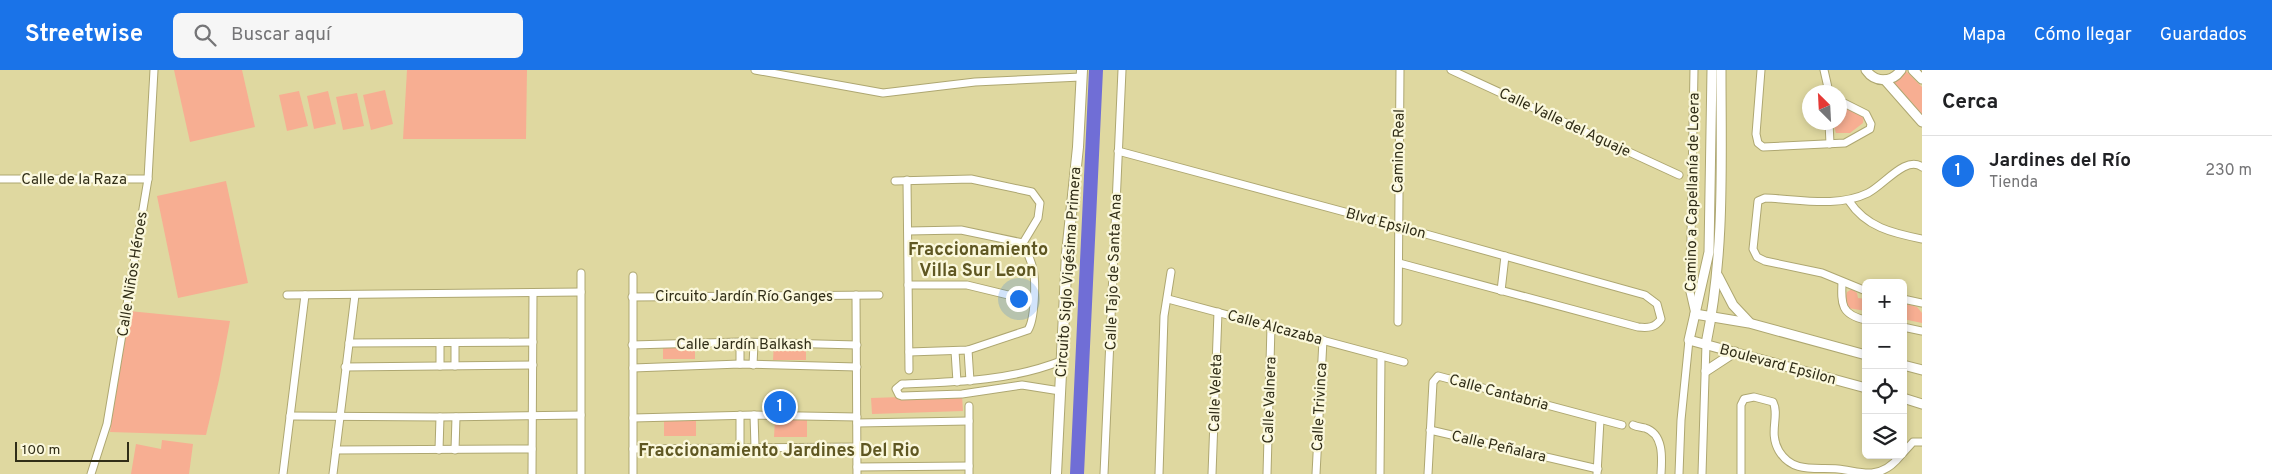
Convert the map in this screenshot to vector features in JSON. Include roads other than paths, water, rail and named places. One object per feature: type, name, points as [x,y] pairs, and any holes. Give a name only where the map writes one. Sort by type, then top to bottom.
[{"type":"main road","name":"Circuito Siglo Vigésima Primera","points":[[1056,474],[1061,361],[1081,74]]},
{"type":"street","name":"Calle Niños Héroes","points":[[91,474],[108,424],[148,178],[154,70]]},
{"type":"street","points":[[755,70],[883,93],[976,82],[1081,74]]},
{"type":"street","name":"Calle Tajo de Santa Ana","points":[[1104,474],[1122,70]]},
{"type":"street","name":"Camino Real","points":[[1398,322],[1399,263],[1397,226],[1400,70]]},
{"type":"street","name":"Calle Valle del Aguaje","points":[[1451,70],[1679,175]]},
{"type":"street","name":"Camino a Capellanía de Loera","points":[[1694,70],[1690,292],[1695,314]]},
{"type":"street","points":[[1679,474],[1681,420],[1689,340],[1707,268],[1710,239],[1712,70]]},
{"type":"street","points":[[1702,474],[1706,344],[1718,276],[1721,70]]},
{"type":"street","points":[[1760,70],[1756,134],[1758,143],[1768,147],[1845,143],[1867,132],[1870,126],[1866,114],[1847,104]]},
{"type":"street","points":[[1824,70],[1827,85]]},
{"type":"street","points":[[1866,70],[1872,77],[1886,80],[1892,78],[1901,70]]},
{"type":"street","points":[[1913,70],[1922,79]]},
{"type":"street","points":[[1886,80],[1922,122]]},
{"type":"street","points":[[1830,130],[1830,144]]},
{"type":"street","name":"Blvd Epsilon","points":[[1118,151],[1397,226],[1652,299],[1661,314],[1661,319],[1655,326],[1647,328],[1638,327],[1501,291]]},
{"type":"street","points":[[1862,290],[1816,271],[1765,262],[1756,257],[1753,248],[1760,200],[1765,198],[1849,200],[1879,187],[1906,164],[1915,163],[1922,167]]},
{"type":"street","name":"Calle de la Raza","points":[[0,179],[148,178]]},
{"type":"street","points":[[907,180],[909,370]]},
{"type":"street","points":[[895,181],[984,180],[1025,189],[1036,194],[1040,203],[1039,213],[1023,243],[1034,271],[1032,321],[1028,330],[968,350],[909,352]]},
{"type":"street","points":[[1849,200],[1860,215],[1880,228],[1922,239]]},
{"type":"street","points":[[908,231],[961,230],[1023,243]]},
{"type":"street","points":[[1399,263],[1501,291],[1505,256]]},
{"type":"street","points":[[1159,474],[1164,316],[1171,272]]},
{"type":"street","points":[[581,273],[582,474]]},
{"type":"street","points":[[633,276],[633,474]]},
{"type":"street","points":[[1718,276],[1733,305],[1749,322]]},
{"type":"street","points":[[1842,282],[1842,300],[1846,312],[1853,318],[1862,319]]},
{"type":"street","points":[[908,285],[967,284],[1033,301]]},
{"type":"street","points":[[287,296],[581,292]]},
{"type":"street","points":[[333,474],[355,294]]},
{"type":"street","points":[[532,474],[533,294]]},
{"type":"street","points":[[284,474],[305,295]]},
{"type":"street","points":[[856,295],[857,471],[969,470],[969,406]]},
{"type":"street","name":"Circuito Jardín Río Ganges","points":[[632,297],[879,295]]},
{"type":"street","name":"Calle Alcazaba","points":[[1168,299],[1404,362]]},
{"type":"street","points":[[1907,300],[1922,303]]},
{"type":"street","name":"Calle Veleta","points":[[1212,474],[1218,312]]},
{"type":"street","name":"Boulevard Epsilon","points":[[1695,314],[1749,322],[1862,354]]},
{"type":"street","name":"Calle Valnera","points":[[1267,474],[1271,326]]},
{"type":"street","points":[[1907,328],[1922,331]]},
{"type":"street","name":"Calle Trivinca","points":[[1316,474],[1323,340]]},
{"type":"street","name":"Boulevard Epsilon","points":[[1689,340],[1862,387]]},
{"type":"street","points":[[349,343],[533,342]]},
{"type":"street","points":[[740,342],[740,364]]},
{"type":"street","points":[[753,365],[754,342]]},
{"type":"street","name":"Calle Jardín Balkash","points":[[632,345],[754,342],[857,345]]},
{"type":"street","points":[[440,343],[440,366]]},
{"type":"street","points":[[455,343],[455,366]]},
{"type":"street","points":[[968,350],[970,381]]},
{"type":"street","points":[[954,351],[957,382]]},
{"type":"street","points":[[1706,372],[1735,352]]},
{"type":"street","points":[[1380,474],[1381,356]]},
{"type":"street","points":[[1060,391],[1022,385],[962,394],[902,396],[899,395],[896,389],[902,384],[970,381],[1020,374],[1061,361]]},
{"type":"street","name":"Calle Jardín Balkash","points":[[633,368],[740,364],[857,367]]},
{"type":"street","points":[[346,367],[533,365]]},
{"type":"street","points":[[1907,366],[1922,370]]},
{"type":"street","points":[[1020,374],[1022,385]]},
{"type":"street","name":"Calle Cantabria","points":[[1428,474],[1433,382],[1438,376],[1622,425]]},
{"type":"street","points":[[1741,474],[1740,405],[1744,399],[1753,397],[1773,402],[1775,413],[1773,433],[1778,449],[1792,464],[1807,472],[1834,469],[1873,473],[1884,469],[1896,459]]},
{"type":"street","points":[[1907,399],[1922,404]]},
{"type":"street","points":[[290,416],[456,417],[581,415]]},
{"type":"street","points":[[740,415],[740,447]]},
{"type":"street","points":[[634,418],[754,415],[857,420],[969,422]]},
{"type":"street","points":[[754,415],[755,447]]},
{"type":"street","points":[[439,450],[440,417]]},
{"type":"street","points":[[455,450],[456,417]]},
{"type":"street","points":[[1598,472],[1600,420]]},
{"type":"street","points":[[1633,426],[1646,428],[1654,435],[1662,450],[1661,474]]},
{"type":"street","name":"Calle Peñalara","points":[[1430,430],[1598,472]]},
{"type":"street","points":[[1907,449],[1913,442],[1922,442]]},
{"type":"street","points":[[633,449],[857,447]]},
{"type":"street","points":[[336,450],[532,449]]},
{"type":"waterway","points":[[1077,474],[1096,70]]},
{"type":"place","name":"Jardines del Río","points":[[780,407]]},
{"type":"district","name":"Fraccionamiento Villa Sur Leon","points":[[978,259]]},
{"type":"district","name":"Fraccionamiento Jardines Del Rio","points":[[779,450]]}]
